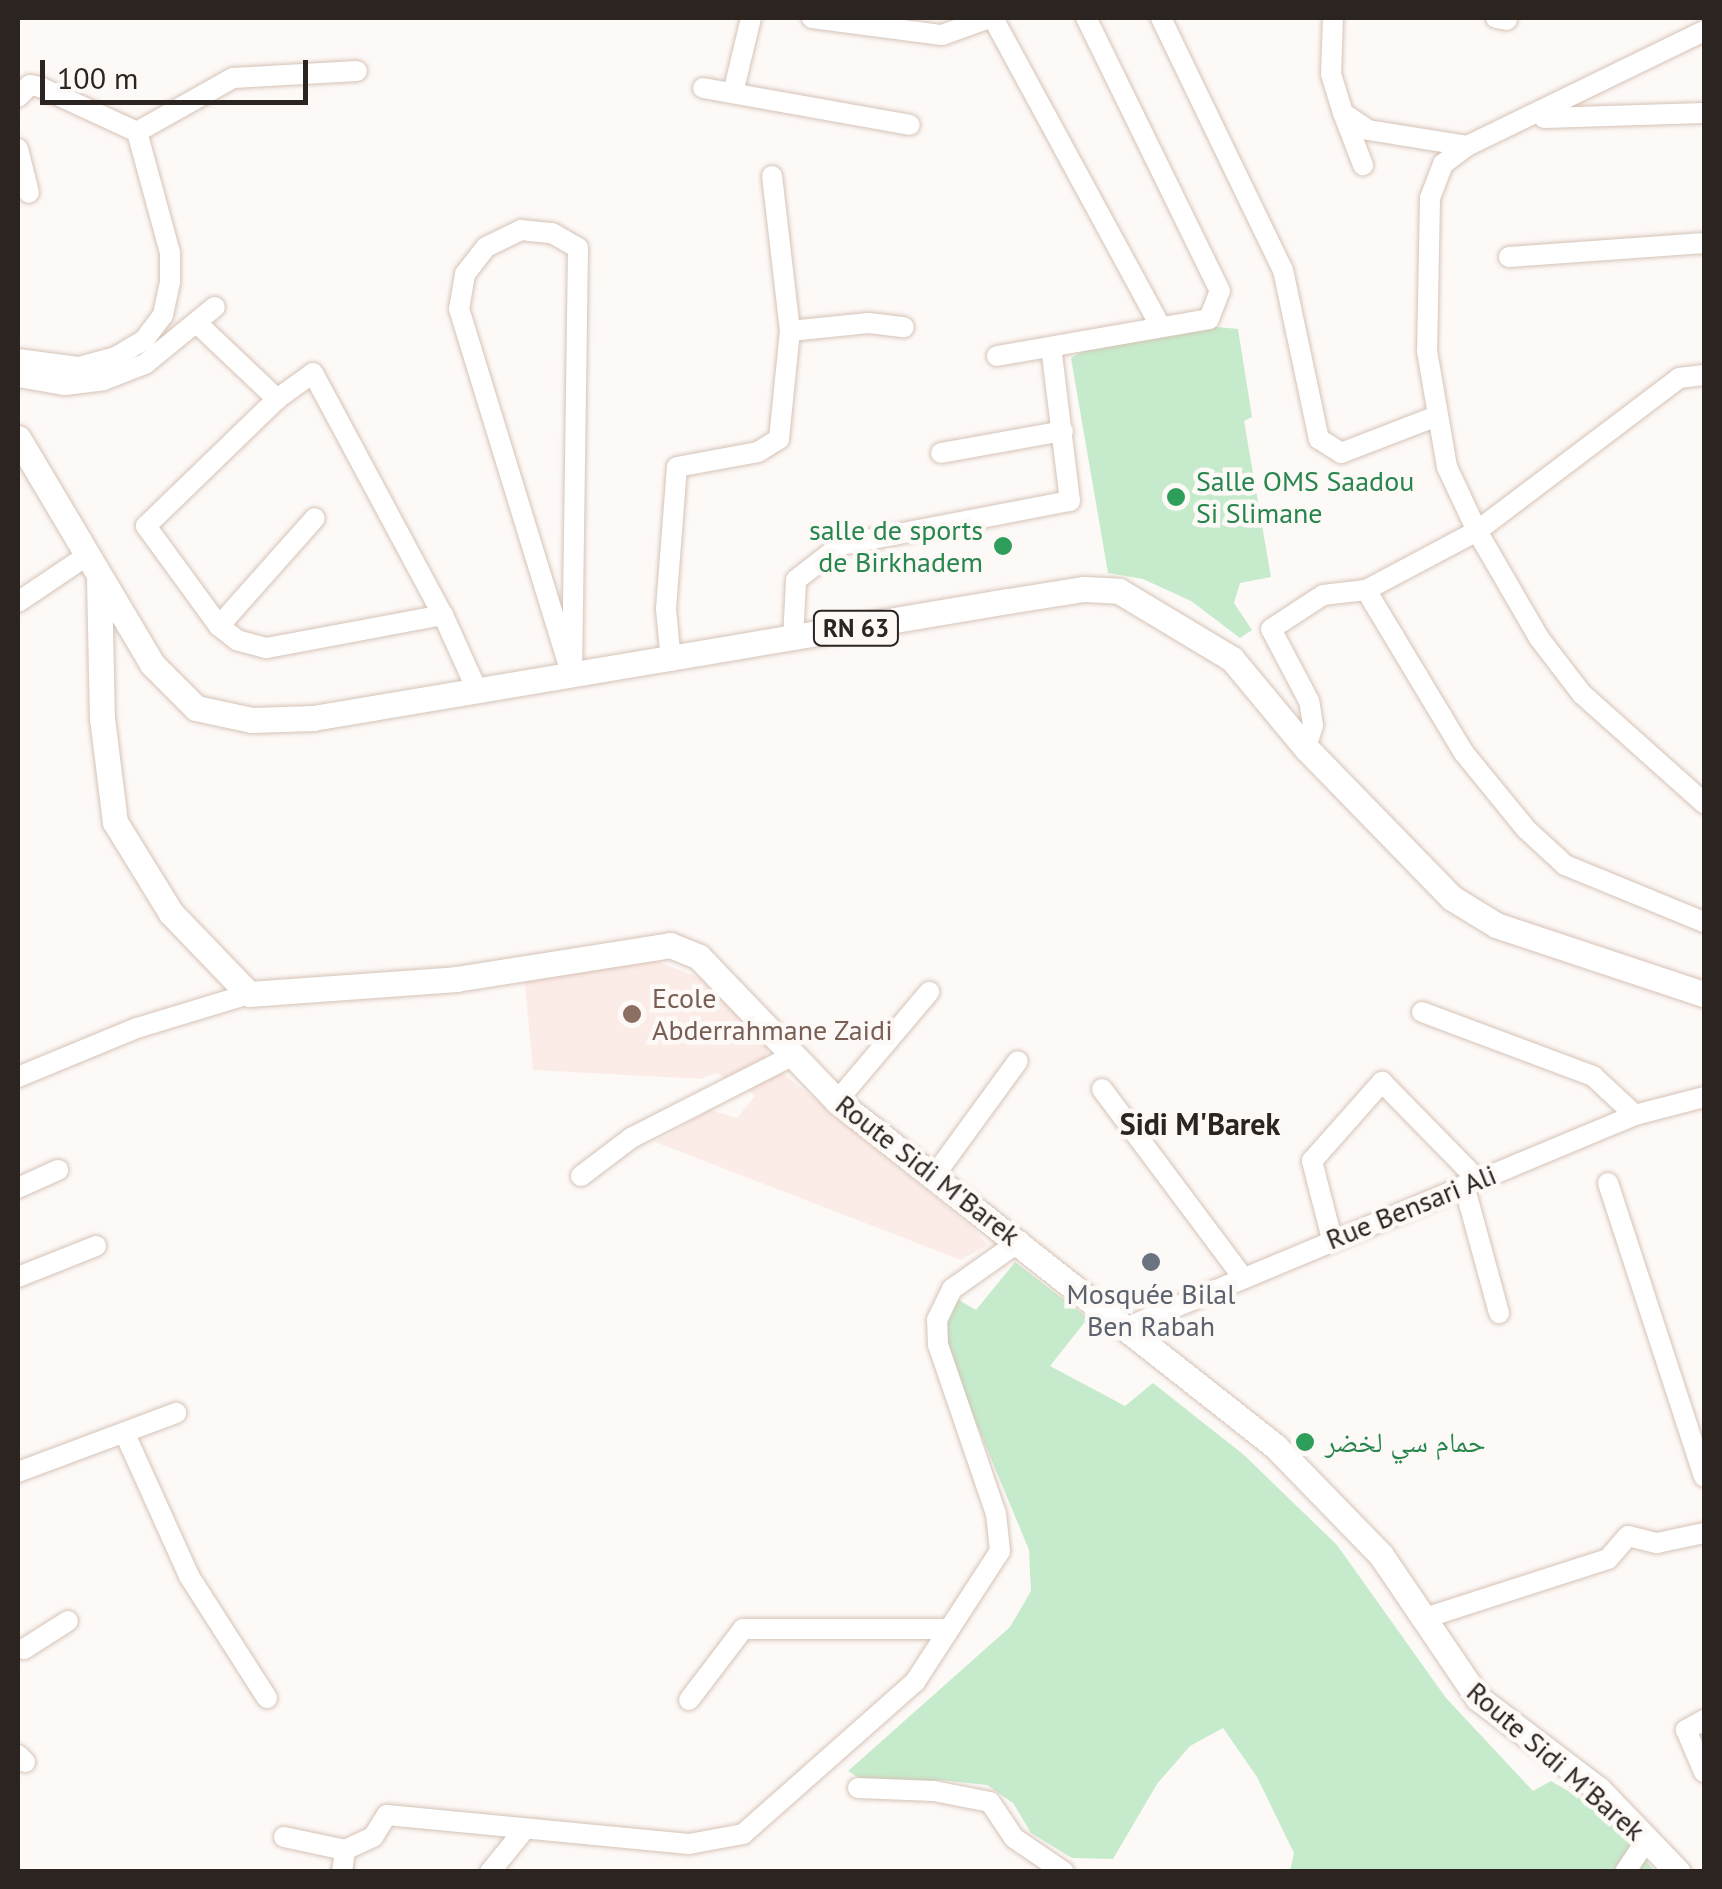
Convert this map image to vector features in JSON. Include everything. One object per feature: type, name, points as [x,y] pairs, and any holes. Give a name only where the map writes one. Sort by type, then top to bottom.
[{"type":"main road","name":"RN 63","points":[[18,438],[152,664],[196,708],[252,720],[313,718],[1084,589],[1119,591],[1232,659],[1306,748],[1452,898],[1496,925],[1704,994]]},
{"type":"main road","points":[[93,567],[102,718],[115,822],[171,912],[249,994]]},
{"type":"main road","name":"Route Sidi M'Barek","points":[[249,994],[456,979],[670,945],[720,973],[790,1058],[837,1101],[1020,1241],[1123,1330],[1216,1396],[1315,1484],[1428,1617],[1458,1672],[1490,1710],[1572,1766],[1664,1860]]},
{"type":"street","points":[[733,93],[751,18]]},
{"type":"street","points":[[812,18],[942,35],[991,18],[1160,326]]},
{"type":"street","points":[[998,356],[1209,319],[1220,291],[1086,18]]},
{"type":"street","points":[[1162,18],[1282,270],[1319,439],[1341,452],[1437,416]]},
{"type":"street","points":[[1333,18],[1331,74],[1363,165]]},
{"type":"street","points":[[1704,31],[1532,119],[1467,146],[1444,164],[1430,198],[1427,351],[1447,467],[1476,531],[1539,638],[1582,694],[1704,802]]},
{"type":"street","points":[[137,132],[234,78],[357,72]]},
{"type":"street","points":[[18,97],[30,85],[40,87],[137,132],[170,253],[163,314],[144,340],[116,357],[78,367],[18,359]]},
{"type":"street","points":[[702,88],[910,125]]},
{"type":"street","points":[[1532,119],[1704,113]]},
{"type":"street","points":[[1343,114],[1368,130],[1467,146]]},
{"type":"street","points":[[18,150],[29,193]]},
{"type":"street","points":[[671,661],[666,608],[677,468],[758,452],[779,439],[790,331],[772,176]]},
{"type":"street","points":[[521,230],[552,233],[578,248],[572,676],[459,309],[465,274],[486,246],[521,230]]},
{"type":"street","points":[[1509,257],[1704,243]]},
{"type":"street","points":[[18,377],[66,385],[104,380],[145,364],[199,325],[215,307]]},
{"type":"street","points":[[790,331],[869,323],[904,327]]},
{"type":"street","points":[[199,325],[276,399]]},
{"type":"street","points":[[792,640],[796,580],[841,544],[1070,501],[1051,347]]},
{"type":"street","points":[[443,615],[266,648],[220,626],[146,526],[276,399],[313,373],[443,615],[478,690]]},
{"type":"street","points":[[1306,748],[1313,725],[1310,701],[1271,629],[1323,594],[1366,590],[1476,531],[1679,378],[1704,375]]},
{"type":"street","points":[[941,453],[1063,431]]},
{"type":"street","points":[[18,462],[44,482]]},
{"type":"street","points":[[220,626],[315,518]]},
{"type":"street","points":[[18,602],[93,567]]},
{"type":"street","points":[[1366,590],[1464,753],[1526,829],[1565,865],[1704,922]]},
{"type":"street","points":[[837,1101],[928,992]]},
{"type":"street","name":"Route Sidi M'Barek","points":[[19,1074],[137,1028],[249,994]]},
{"type":"street","points":[[1422,1012],[1594,1076],[1634,1116]]},
{"type":"street","points":[[581,1176],[631,1138],[790,1058]]},
{"type":"street","points":[[934,1176],[1018,1061]]},
{"type":"street","points":[[1332,1239],[1312,1161],[1382,1082],[1471,1182],[1500,1313]]},
{"type":"street","points":[[1102,1089],[1242,1276]]},
{"type":"street","name":"Rue Bensari Ali","points":[[1123,1330],[1242,1276],[1634,1116],[1704,1097]]},
{"type":"street","points":[[18,1188],[58,1170]]},
{"type":"street","points":[[1608,1183],[1704,1476]]},
{"type":"street","points":[[284,1837],[344,1861],[373,1837],[386,1815],[689,1844],[743,1834],[915,1682],[933,1662],[947,1629],[1000,1552],[1000,1534],[938,1345],[938,1320],[952,1289],[1020,1241]]},
{"type":"street","points":[[18,1277],[96,1246]]},
{"type":"street","points":[[18,1472],[176,1413]]},
{"type":"street","points":[[125,1434],[189,1576],[267,1698]]},
{"type":"street","points":[[1428,1617],[1608,1559],[1628,1536],[1657,1542],[1704,1533]]},
{"type":"street","points":[[20,1647],[68,1621]]},
{"type":"street","points":[[689,1700],[744,1628],[947,1629]]},
{"type":"street","points":[[1704,1720],[1686,1730],[1704,1772]]},
{"type":"street","points":[[858,1788],[934,1791],[990,1802],[1014,1838],[1064,1872]]},
{"type":"street","points":[[490,1872],[526,1829]]},
{"type":"street","points":[[1625,1872],[1664,1860]]},
{"type":"shaded area","name":"Ecole Abderrahmane Zaidi","points":[[648,958],[703,979],[769,1048],[761,1065],[737,1084],[716,1073],[702,1079],[533,1070],[524,975]]},
{"type":"shaded area","points":[[779,1070],[974,1229],[988,1245],[961,1260],[655,1142],[710,1110],[737,1118],[755,1096],[748,1089]]},
{"type":"green space","name":"Salle OMS Saadou Si Slimane","points":[[1207,326],[1238,329],[1252,417],[1244,421],[1271,577],[1240,583],[1234,603],[1252,630],[1240,638],[1191,601],[1143,579],[1108,573],[1071,358],[1088,348]]},
{"type":"green space","points":[[1015,1262],[1088,1318],[1050,1366],[1125,1406],[1153,1383],[1244,1455],[1337,1545],[1446,1698],[1533,1791],[1551,1781],[1611,1816],[1654,1871],[1290,1871],[1294,1853],[1257,1777],[1223,1728],[1190,1746],[1157,1784],[1113,1859],[1072,1858],[1031,1833],[1013,1803],[987,1785],[940,1780],[869,1784],[848,1771],[1010,1627],[1031,1591],[1029,1550],[948,1355],[946,1325],[957,1299],[976,1310]]},
{"type":"place","name":"Salle OMS Saadou Si Slimane","points":[[1176,497]]},
{"type":"place","name":"salle de sports de Birkhadem","points":[[1003,546]]},
{"type":"place","name":"Ecole Abderrahmane Zaidi","points":[[632,1014]]},
{"type":"place","name":"Mosquée Bilal Ben Rabah","points":[[1151,1262]]},
{"type":"place","name":"حمام سي لخضر","points":[[1305,1442]]},
{"type":"district","name":"Sidi M'Barek","points":[[1200,1124]]}]
